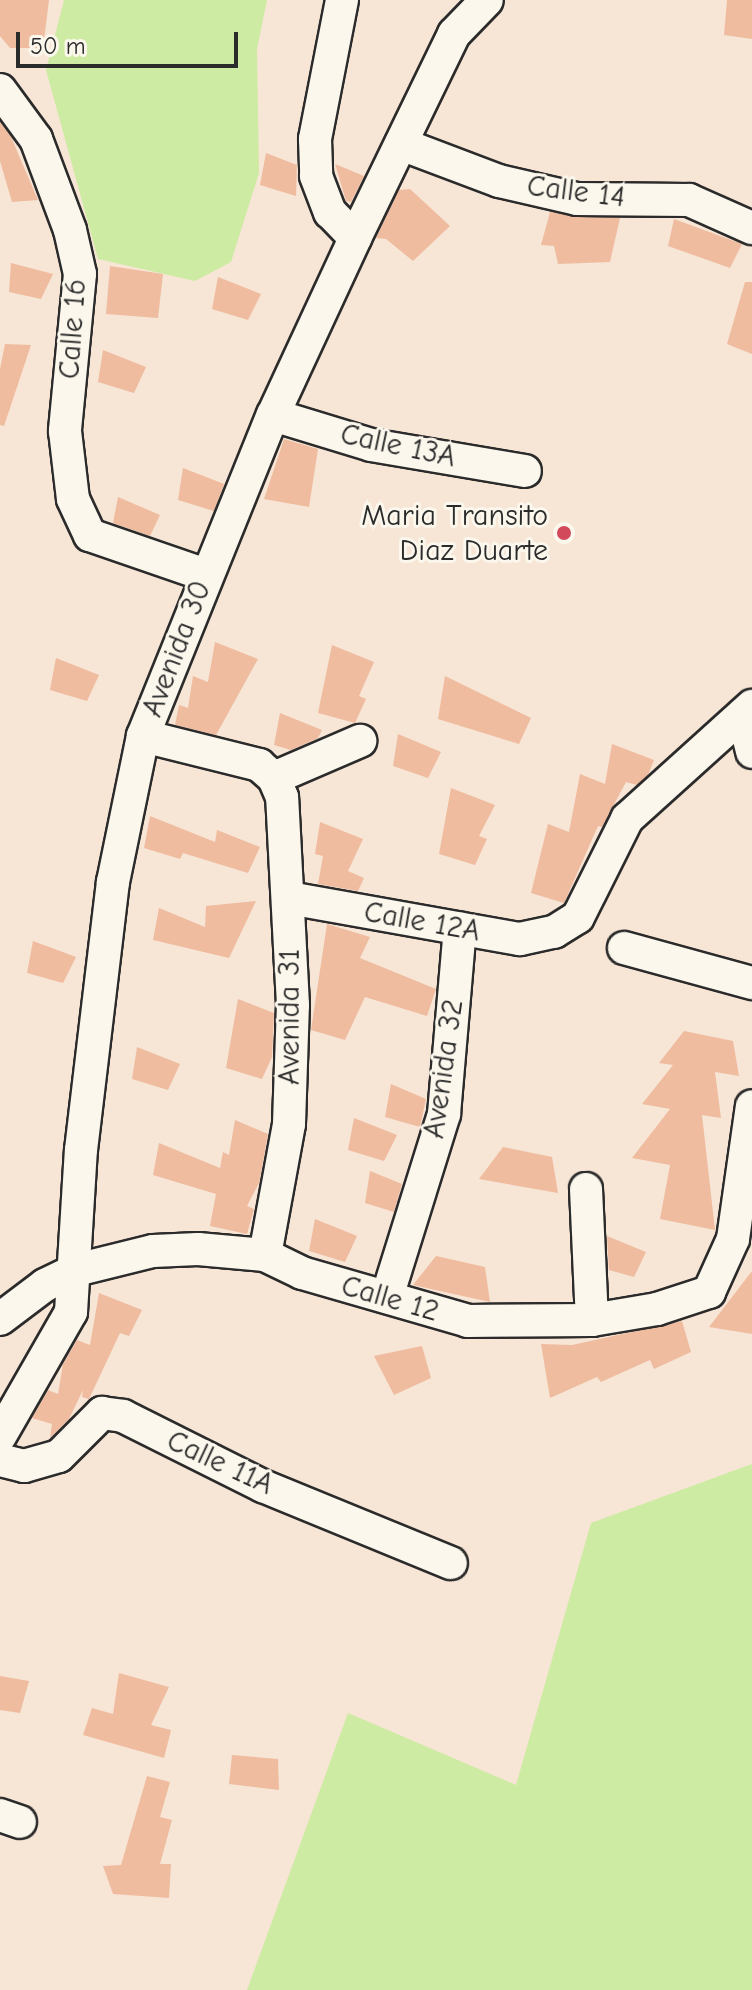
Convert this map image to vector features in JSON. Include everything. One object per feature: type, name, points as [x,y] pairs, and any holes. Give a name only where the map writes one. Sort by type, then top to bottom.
[{"type":"street","points":[[342,0],[315,139],[316,176],[330,212],[355,238]]},
{"type":"street","name":"Avenida 30","points":[[0,1436],[71,1312],[76,1270],[81,1150],[113,882],[143,736],[273,415],[355,238],[454,34],[487,0]]},
{"type":"street","name":"Calle 16","points":[[0,90],[36,139],[70,230],[80,274],[65,431],[73,499],[90,535],[206,575]]},
{"type":"street","name":"Calle 14","points":[[401,144],[499,181],[577,199],[689,200],[752,228]]},
{"type":"street","name":"Calle 13A","points":[[273,415],[371,445],[525,471]]},
{"type":"street","points":[[748,710],[752,752]]},
{"type":"street","name":"Calle 12A","points":[[289,898],[520,939],[554,932],[578,917],[627,819],[748,710]]},
{"type":"street","points":[[143,736],[259,765],[274,778],[360,741]]},
{"type":"street","name":"Avenida 31","points":[[265,1255],[289,1124],[293,1005],[282,797],[274,778]]},
{"type":"street","name":"Avenida 32","points":[[387,1297],[444,1114],[460,929]]},
{"type":"street","points":[[624,948],[752,983]]},
{"type":"street","name":"Calle 12","points":[[76,1270],[153,1251],[265,1255],[302,1273],[468,1321],[592,1320],[657,1309],[709,1292],[733,1239],[752,1106]]},
{"type":"street","points":[[586,1189],[592,1320]]},
{"type":"street","points":[[0,1319],[45,1285],[76,1270]]},
{"type":"street","name":"Calle 11A","points":[[0,1460],[24,1466],[59,1456],[102,1413],[123,1416],[263,1486],[451,1563]]},
{"type":"green space","points":[[64,0],[267,0],[257,49],[259,173],[231,262],[195,281],[98,259],[46,70]]},
{"type":"green space","points":[[752,1464],[752,1990],[247,1990],[348,1713],[516,1785],[591,1523]]},
{"type":"building","points":[[0,0],[49,0],[43,48],[10,48],[0,36]]},
{"type":"building","points":[[727,0],[752,0],[752,39],[724,35]]},
{"type":"building","points":[[0,122],[11,137],[38,200],[12,202],[0,161]]},
{"type":"building","points":[[266,153],[297,165],[296,196],[260,185]]},
{"type":"building","points":[[335,164],[364,176],[351,202],[346,201]]},
{"type":"building","points":[[410,189],[450,226],[413,261],[386,239],[376,238],[399,190]]},
{"type":"building","points":[[550,212],[620,218],[610,262],[558,264],[554,246],[541,245]]},
{"type":"building","points":[[674,219],[742,244],[730,268],[668,246]]},
{"type":"building","points":[[11,263],[53,274],[41,299],[9,292]]},
{"type":"building","points":[[110,266],[163,274],[158,318],[106,314]]},
{"type":"building","points":[[218,277],[261,294],[248,320],[212,309]]},
{"type":"building","points":[[745,282],[752,282],[752,354],[727,344]]},
{"type":"building","points":[[5,344],[31,345],[4,426],[0,425],[0,369]]},
{"type":"building","points":[[103,350],[146,367],[134,393],[98,382]]},
{"type":"building","points":[[284,439],[318,449],[309,507],[264,499]]},
{"type":"building","points":[[183,468],[224,484],[214,511],[178,500]]},
{"type":"building","points":[[118,497],[160,515],[150,536],[113,523]]},
{"type":"building","points":[[215,642],[258,659],[216,735],[175,725],[179,705],[188,708],[193,676],[208,682]]},
{"type":"building","points":[[332,645],[374,662],[359,696],[366,699],[355,723],[318,713]]},
{"type":"building","points":[[56,658],[99,675],[87,701],[50,690]]},
{"type":"building","points":[[445,676],[531,718],[519,744],[438,719]]},
{"type":"building","points":[[280,713],[322,730],[318,738],[291,750],[274,745]]},
{"type":"building","points":[[398,734],[441,752],[428,778],[393,766]]},
{"type":"building","points":[[612,744],[654,760],[648,775],[637,785],[626,782],[602,827],[598,826],[564,903],[531,893],[548,824],[569,832],[580,774],[605,784]]},
{"type":"building","points":[[451,788],[495,805],[479,836],[487,839],[475,865],[439,854]]},
{"type":"building","points":[[150,816],[215,842],[217,830],[260,847],[248,873],[183,853],[180,859],[144,848]]},
{"type":"building","points":[[320,822],[363,839],[348,871],[364,878],[358,891],[318,884],[323,856],[315,854]]},
{"type":"building","points":[[256,901],[229,958],[153,940],[159,908],[205,927],[206,906]]},
{"type":"building","points":[[327,924],[370,937],[360,958],[436,989],[427,1016],[365,997],[345,1040],[311,1030]]},
{"type":"building","points":[[33,941],[76,957],[63,983],[27,973]]},
{"type":"building","points":[[238,999],[274,1013],[272,1057],[262,1079],[226,1068]]},
{"type":"building","points":[[684,1031],[733,1041],[739,1076],[715,1072],[721,1118],[702,1115],[715,1230],[660,1219],[670,1165],[632,1158],[670,1109],[642,1104],[673,1065],[659,1063]]},
{"type":"building","points":[[137,1047],[180,1064],[168,1090],[132,1079]]},
{"type":"building","points":[[391,1084],[426,1099],[420,1127],[385,1117]]},
{"type":"building","points":[[354,1118],[397,1135],[384,1161],[348,1150]]},
{"type":"building","points":[[235,1120],[268,1134],[259,1183],[247,1206],[254,1209],[247,1234],[210,1226],[216,1194],[153,1175],[159,1143],[220,1168],[223,1152],[229,1155]]},
{"type":"building","points":[[503,1147],[552,1157],[558,1193],[479,1179]]},
{"type":"building","points":[[370,1171],[402,1184],[394,1212],[365,1203]]},
{"type":"building","points":[[315,1219],[357,1236],[345,1262],[309,1251]]},
{"type":"building","points":[[607,1236],[646,1252],[634,1277],[609,1270]]},
{"type":"building","points":[[436,1256],[485,1267],[490,1302],[413,1285]]},
{"type":"building","points":[[752,1271],[752,1334],[709,1327]]},
{"type":"building","points":[[99,1293],[142,1310],[129,1336],[120,1333],[89,1399],[82,1397],[83,1390],[69,1419],[50,1438],[52,1424],[32,1418],[48,1390],[58,1394],[63,1364],[77,1340],[90,1345]]},
{"type":"building","points":[[682,1321],[691,1352],[654,1369],[650,1360],[601,1382],[597,1377],[550,1398],[541,1344],[572,1345]]},
{"type":"building","points":[[422,1346],[431,1378],[394,1395],[374,1356]]},
{"type":"building","points":[[119,1673],[169,1687],[151,1725],[171,1730],[164,1758],[83,1735],[92,1708],[113,1714]]},
{"type":"building","points":[[0,1676],[29,1681],[20,1713],[0,1710]]},
{"type":"building","points":[[232,1755],[278,1759],[279,1790],[229,1784]]},
{"type":"building","points":[[147,1776],[170,1782],[160,1817],[172,1820],[160,1864],[171,1864],[169,1898],[113,1894],[103,1866],[121,1865]]},
{"type":"place","name":"Maria Transito Diaz Duarte","points":[[564,533]]}]
